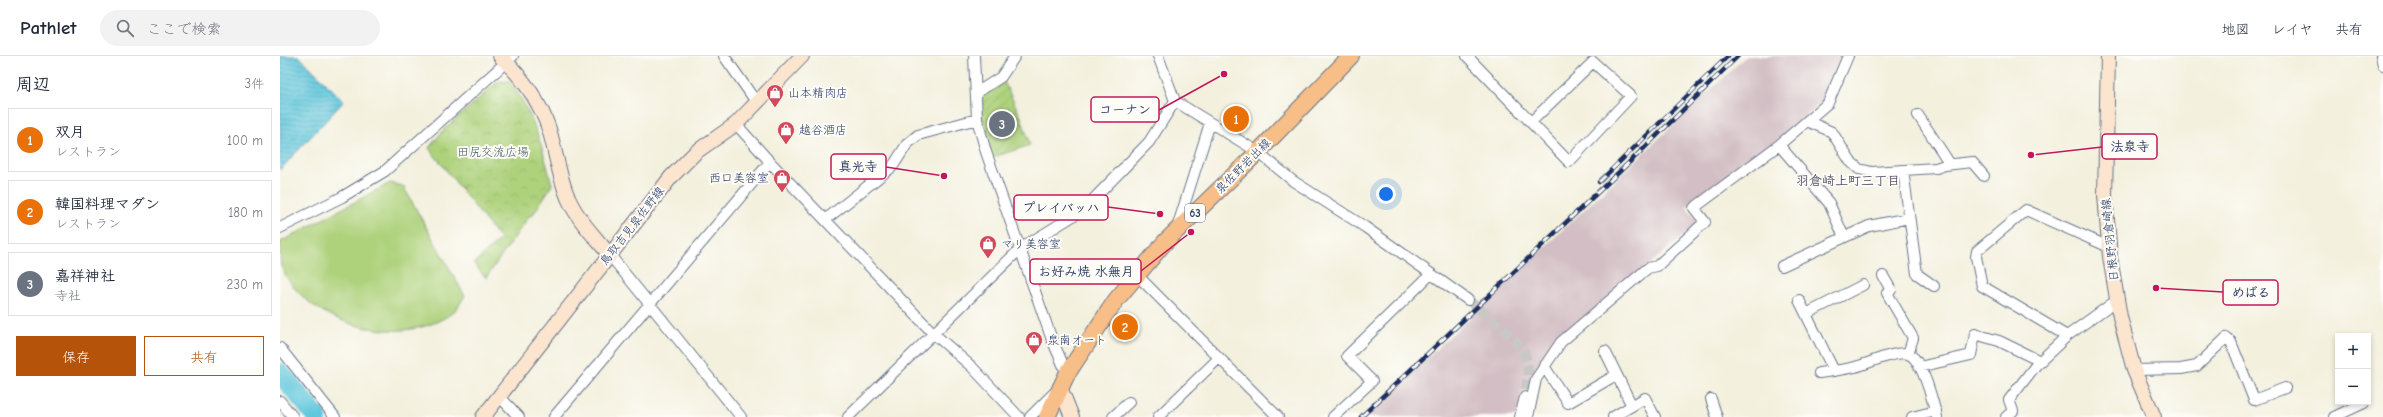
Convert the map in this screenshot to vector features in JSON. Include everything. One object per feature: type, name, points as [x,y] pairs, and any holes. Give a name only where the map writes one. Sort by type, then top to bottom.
[{"type":"main road","name":"鳥取吉見泉佐野線","points":[[483,417],[500,397],[609,254],[671,177],[696,152],[736,124],[802,56]]},
{"type":"main road","name":"泉佐野岩出線","points":[[1047,417],[1063,381],[1116,300],[1137,275],[1176,231],[1258,152],[1351,56]]},
{"type":"main road","name":"日根野羽倉崎線","points":[[2108,56],[2105,195],[2109,248],[2117,300],[2134,370],[2154,417]]},
{"type":"main road","points":[[506,58],[539,107],[549,129],[569,200],[582,222],[609,254]]},
{"type":"main road","points":[[1063,381],[1072,417]]},
{"type":"street","points":[[724,56],[757,103]]},
{"type":"street","points":[[974,56],[977,119],[986,152],[1021,248],[1051,338],[1063,381],[1030,417]]},
{"type":"street","points":[[976,93],[1001,77],[1014,56]]},
{"type":"street","points":[[1158,56],[1175,101],[1258,152],[1293,181],[1365,227],[1468,300]]},
{"type":"street","points":[[1467,56],[1569,162],[1631,96],[1593,62],[1531,122]]},
{"type":"street","points":[[1528,417],[1536,379],[1561,342],[1648,268],[1657,266],[1705,222],[1694,208],[1779,145],[1828,103],[1848,56]]},
{"type":"street","points":[[2381,56],[2383,65]]},
{"type":"street","points":[[280,228],[342,197],[385,171],[506,58]]},
{"type":"street","points":[[848,417],[1021,248],[1083,210],[1149,142],[1175,101]]},
{"type":"street","points":[[1918,115],[1950,164]]},
{"type":"street","points":[[825,220],[893,166],[907,144],[918,135],[977,119]]},
{"type":"street","points":[[1808,121],[1832,132],[1850,161],[1859,168],[1872,172],[1936,168],[1950,164],[1972,162],[1984,176]]},
{"type":"street","points":[[1176,231],[1210,123]]},
{"type":"street","points":[[736,124],[770,162],[934,333],[972,367],[1019,417]]},
{"type":"street","points":[[1779,145],[1829,203],[1844,237]]},
{"type":"street","points":[[554,417],[770,162]]},
{"type":"street","points":[[1903,170],[1917,274],[1934,286]]},
{"type":"street","points":[[2067,336],[1982,286],[1976,257],[1977,251],[2026,210],[2109,248]]},
{"type":"street","points":[[1782,266],[1869,226],[1909,218]]},
{"type":"street","points":[[609,254],[741,417]]},
{"type":"street","points":[[1334,417],[1372,381],[1347,356],[1431,274]]},
{"type":"street","points":[[1137,275],[1278,417]]},
{"type":"street","points":[[1883,276],[1891,290],[1887,294],[1913,338],[1908,354]]},
{"type":"street","points":[[1806,314],[1863,285]]},
{"type":"street","points":[[1799,300],[1834,370]]},
{"type":"street","points":[[2006,417],[2013,411],[2009,400],[2040,361],[2067,336],[2117,300]]},
{"type":"street","points":[[1919,367],[1971,355],[1975,334],[1999,341],[2040,361]]},
{"type":"street","points":[[2134,370],[2181,369],[2197,366],[2226,338],[2231,342],[2254,400],[2285,388]]},
{"type":"street","points":[[280,348],[335,417]]},
{"type":"street","points":[[1605,351],[1632,406]]},
{"type":"street","points":[[1819,373],[1854,368],[1898,354],[1908,354],[1915,359],[1919,367],[1936,414],[1912,417]]},
{"type":"street","points":[[1158,417],[1219,358]]},
{"type":"street","points":[[1544,366],[1568,403],[1616,375]]},
{"type":"street","points":[[500,397],[519,417]]},
{"type":"street","points":[[1520,417],[1525,397]]},
{"type":"street","points":[[1613,417],[1645,398],[1654,417]]},
{"type":"street","points":[[1711,399],[1717,417]]},
{"type":"street","points":[[280,401],[294,417]]},
{"type":"street","points":[[1113,417],[1129,402]]},
{"type":"street","points":[[2334,417],[2358,405]]},
{"type":"shaded area","points":[[1746,56],[1844,56],[1826,99],[1755,160],[1686,207],[1699,223],[1559,340],[1522,392],[1517,417],[1365,417]]},
{"type":"green space","points":[[1003,80],[1021,117],[1030,145],[991,158],[985,142],[978,94]]},
{"type":"green space","name":"田尻交流広場","points":[[509,81],[518,93],[531,118],[541,144],[552,185],[532,216],[530,215],[486,278],[474,264],[500,239],[429,148],[444,129],[498,82]]},
{"type":"green space","points":[[390,183],[403,186],[465,296],[452,313],[431,324],[408,330],[382,330],[357,326],[332,317],[311,303],[293,286],[281,266],[280,242]]},
{"type":"water","points":[[280,56],[299,56],[344,101],[280,170]]},
{"type":"waterway","points":[[280,373],[317,417]]},
{"type":"tunnel","points":[[1468,300],[1490,317],[1518,344],[1523,351],[1528,367],[1525,397]]},
{"type":"railway","points":[[1599,182],[1728,56]]},
{"type":"railway","points":[[1361,417],[1637,155],[1738,56]]},
{"type":"place","name":"コーナン","points":[[1224,74]]},
{"type":"place","name":"山本精肉店","points":[[775,108]]},
{"type":"place","name":"双月","points":[[1236,119]]},
{"type":"place","name":"嘉祥神社","points":[[1002,124]]},
{"type":"place","name":"越谷酒店","points":[[786,145]]},
{"type":"place","name":"法泉寺","points":[[2031,155]]},
{"type":"place","name":"真光寺","points":[[944,176]]},
{"type":"place","name":"西口美容室","points":[[782,193]]},
{"type":"place","name":"プレイバッハ","points":[[1160,214]]},
{"type":"place","name":"お好み焼 水無月","points":[[1191,232]]},
{"type":"place","name":"マリ美容室","points":[[988,259]]},
{"type":"place","name":"めばる","points":[[2156,288]]},
{"type":"place","name":"韓国料理マダン","points":[[1125,327]]},
{"type":"place","name":"泉南オート","points":[[1034,355]]},
{"type":"district","name":"羽倉崎上町三丁目","points":[[1848,180]]}]
